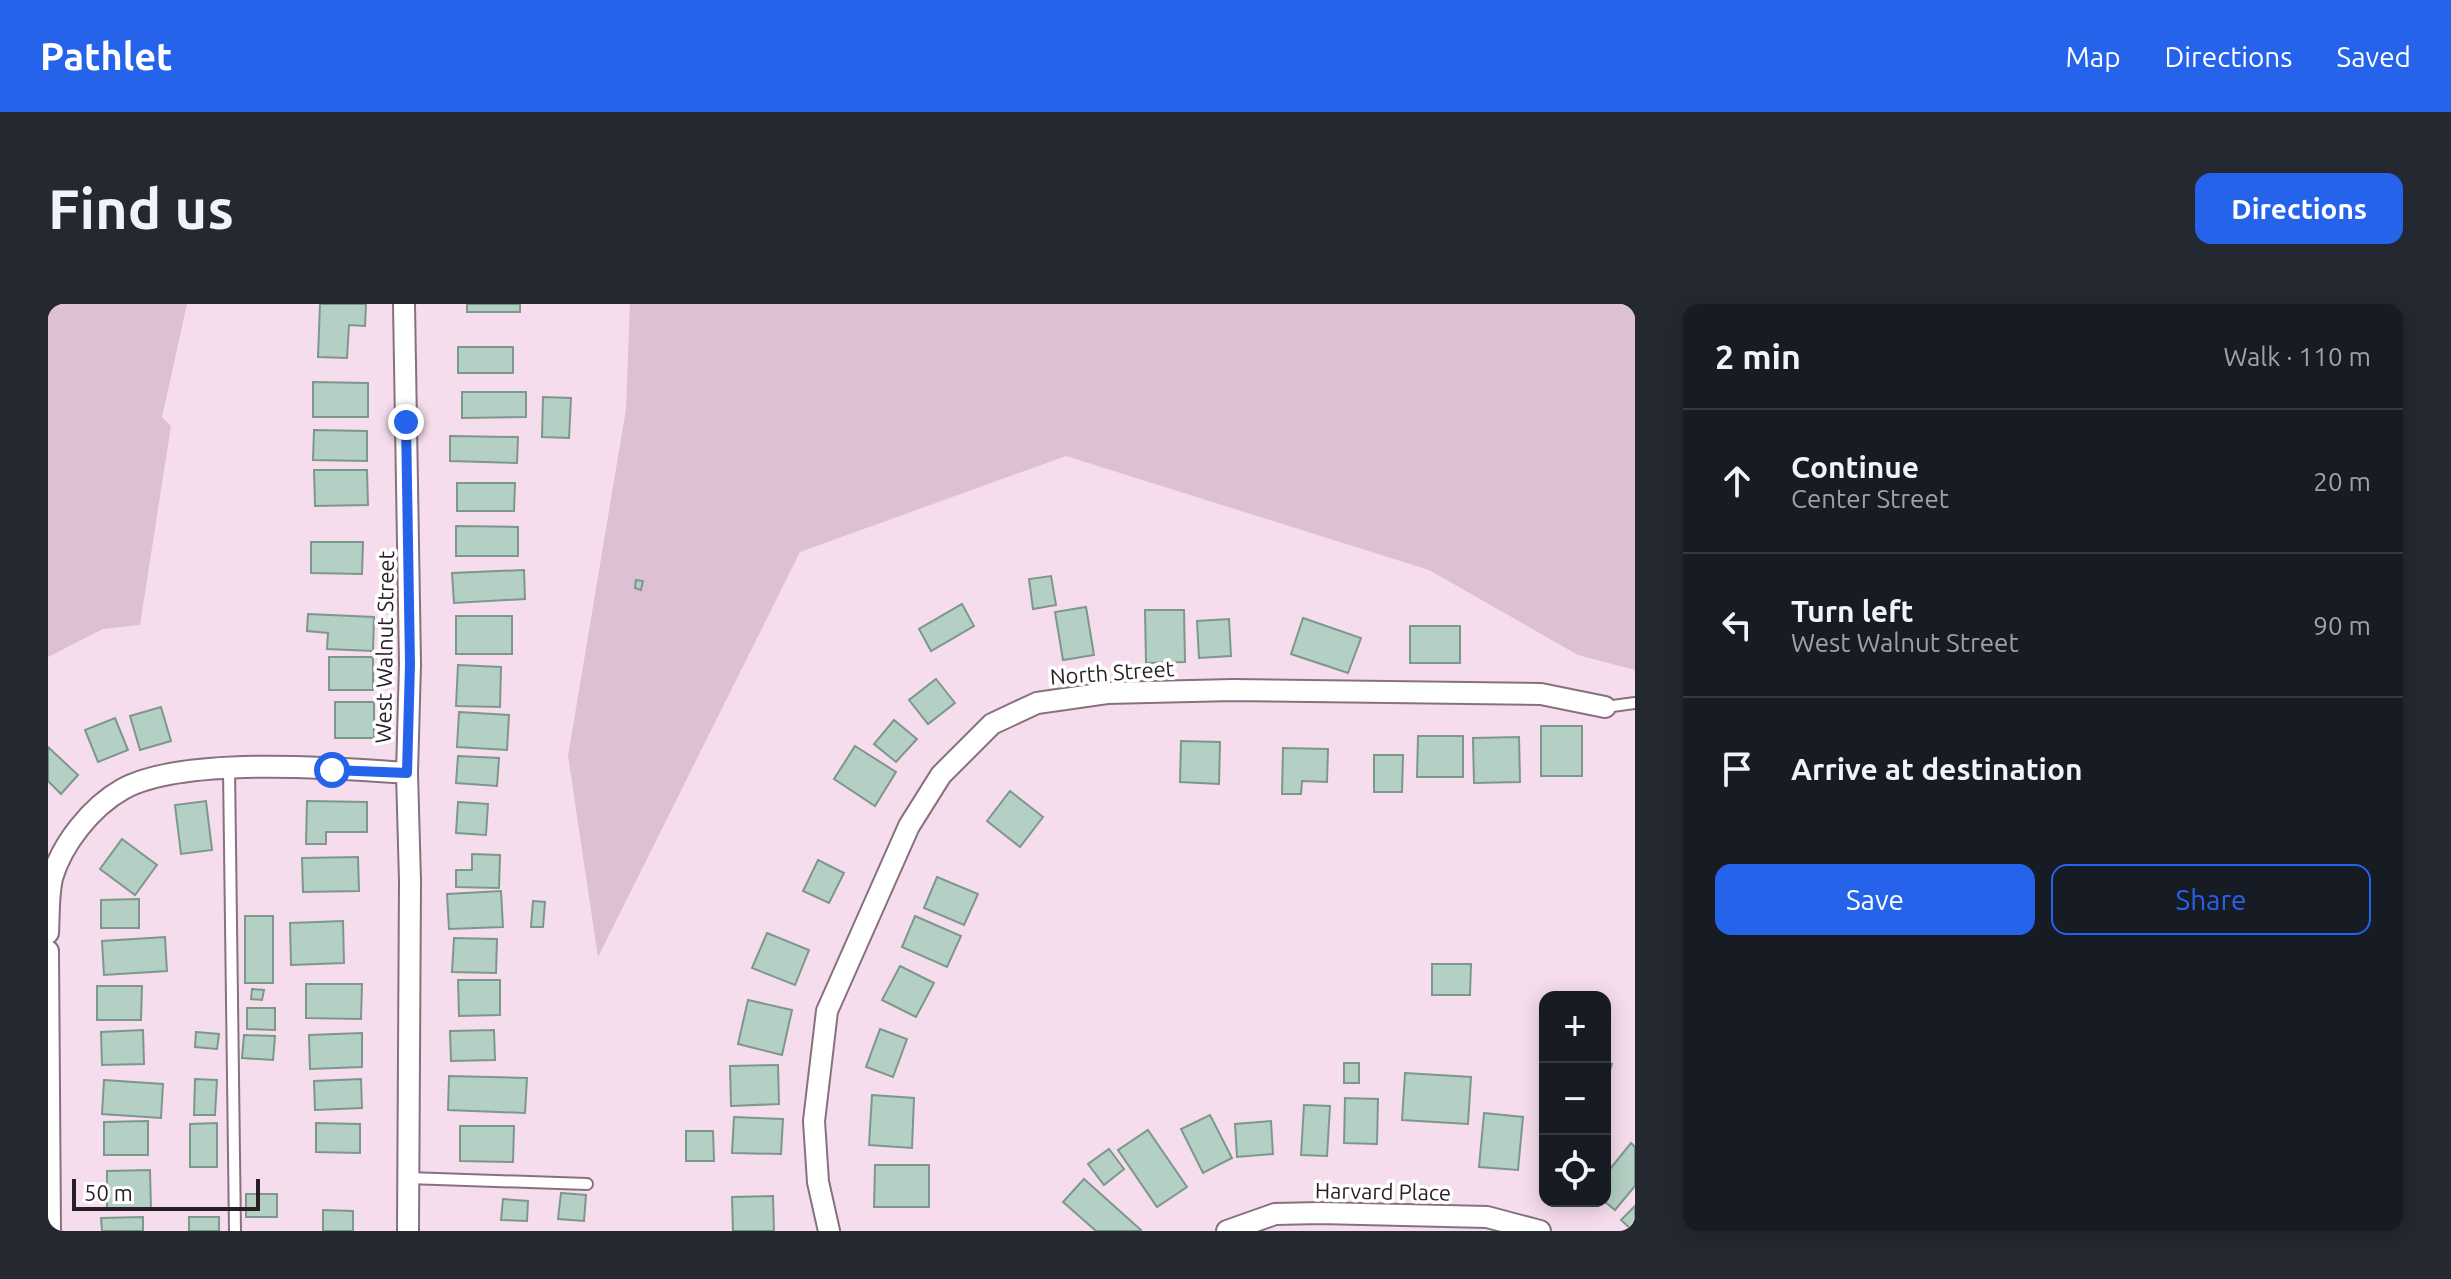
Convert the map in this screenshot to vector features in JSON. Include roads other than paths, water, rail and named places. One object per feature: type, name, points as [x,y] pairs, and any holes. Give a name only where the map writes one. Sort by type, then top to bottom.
[{"type":"street","name":"West Walnut Street","points":[[404,304],[410,650],[407,773],[410,881],[408,1231]]},
{"type":"street","name":"North Street","points":[[829,1231],[818,1182],[814,1121],[827,1011],[909,826],[941,775],[992,724],[1037,703],[1107,693],[1233,690],[1541,694],[1605,707]]},
{"type":"street","points":[[48,933],[48,900],[59,861],[69,841],[105,802],[123,789],[202,769],[278,767],[407,773]]},
{"type":"street","points":[[48,951],[50,1231]]},
{"type":"street","name":"Harvard Place","points":[[1227,1231],[1275,1214],[1320,1213],[1487,1217],[1540,1231]]},
{"type":"lane","points":[[1605,707],[1635,703]]},
{"type":"lane","points":[[229,769],[235,1231]]},
{"type":"lane","points":[[408,1178],[587,1184]]}]
